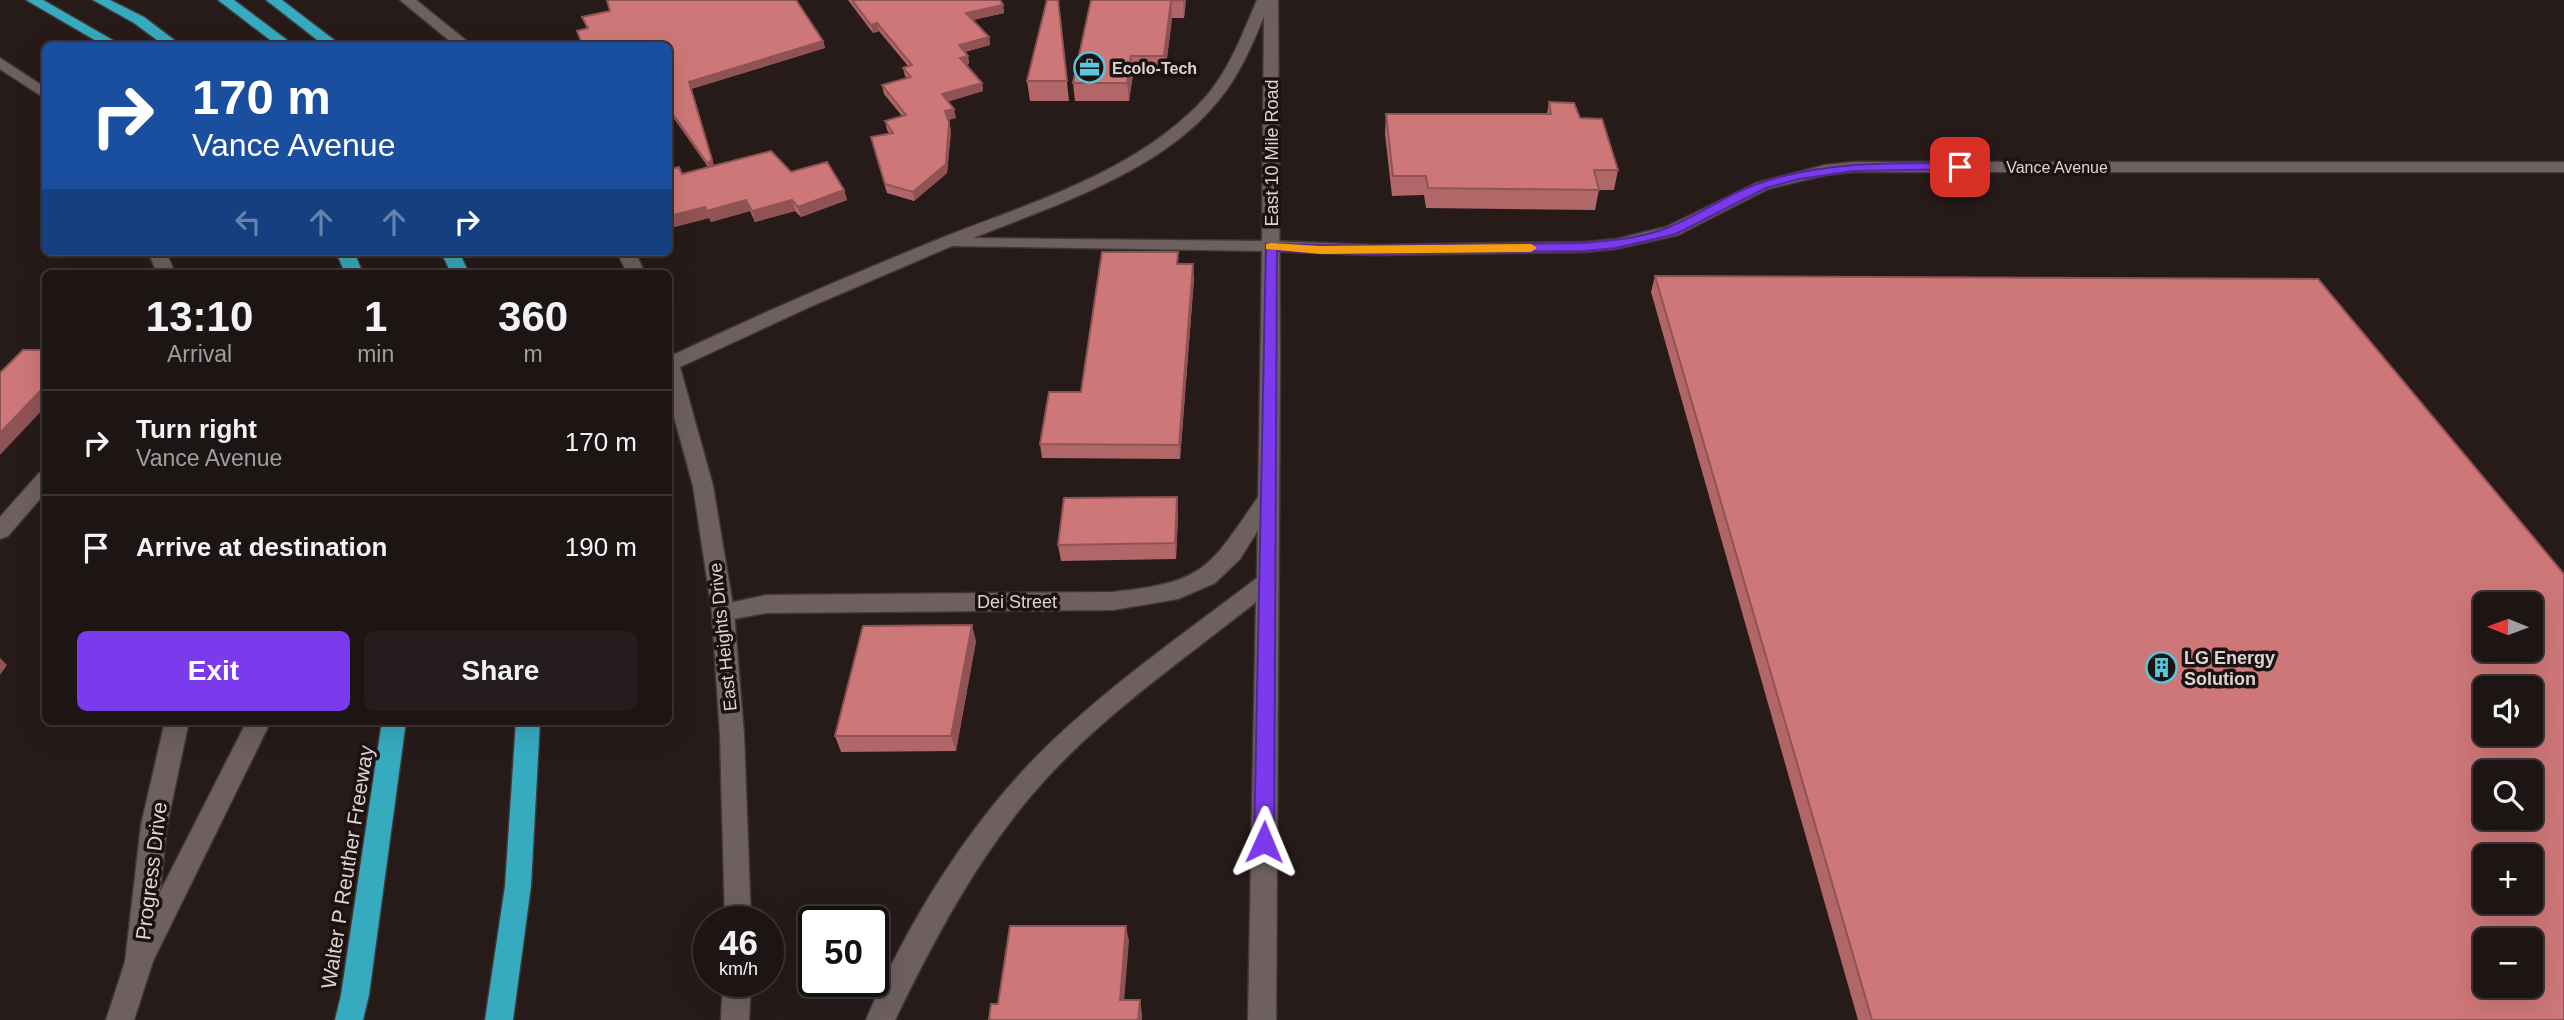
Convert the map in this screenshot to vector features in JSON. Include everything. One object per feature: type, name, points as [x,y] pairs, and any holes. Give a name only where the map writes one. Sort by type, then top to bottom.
[{"type":"highway","points":[[33,0],[109,42]]},
{"type":"highway","points":[[100,0],[139,20],[169,42]]},
{"type":"highway","points":[[225,0],[283,42]]},
{"type":"highway","points":[[273,0],[330,42]]},
{"type":"highway","name":"Walter P Reuther Freeway","points":[[349,1020],[355,995],[393,725]]},
{"type":"highway","points":[[499,1020],[518,886],[528,725]]},
{"type":"main road","points":[[407,0],[461,42]]},
{"type":"main road","points":[[672,361],[944,243],[1091,184],[1143,156],[1183,127],[1211,100],[1233,70],[1264,0]]},
{"type":"main road","name":"East 10 Mile Road","points":[[1262,1020],[1271,246],[1271,0]]},
{"type":"main road","points":[[0,62],[42,92]]},
{"type":"main road","name":"Vance Avenue","points":[[944,243],[1271,246],[1374,250],[1585,247],[1616,244],[1672,231],[1762,186],[1825,170],[1853,167],[2564,167]]},
{"type":"main road","name":"East Heights Drive","points":[[672,373],[703,486],[723,612],[732,735],[737,906]]},
{"type":"main road","points":[[0,531],[42,483]]},
{"type":"main road","name":"Dei Street","points":[[723,612],[766,604],[1113,601],[1182,591],[1221,566],[1268,498]]},
{"type":"main road","points":[[880,1020],[950,888],[995,822],[1029,782],[1101,711],[1267,582]]},
{"type":"main road","name":"Progress Drive","points":[[120,1020],[139,962],[154,825],[176,725]]},
{"type":"main road","points":[[139,962],[210,822],[222,790],[257,725]]},
{"type":"main road","points":[[734,1020],[736,997]]},
{"type":"building","points":[[607,0],[796,0],[823,41],[689,82],[712,160],[707,163],[672,113],[672,42],[581,42],[577,31],[588,28],[582,17],[610,11]]},
{"type":"building","points":[[852,0],[1000,0],[1003,5],[966,13],[989,37],[959,45],[968,56],[960,58],[982,83],[942,94],[954,109],[945,111],[949,122],[946,164],[913,192],[885,184],[871,137],[893,133],[885,121],[906,115],[882,85],[911,77],[903,68],[912,65],[877,23],[871,25]]},
{"type":"building","points":[[1047,0],[1058,0],[1067,81],[1027,81]]},
{"type":"building","points":[[1091,0],[1183,0],[1171,1],[1164,56],[1131,56],[1127,83],[1073,83]]},
{"type":"building","points":[[1549,102],[1574,103],[1580,118],[1602,119],[1618,170],[1594,170],[1599,190],[1428,188],[1426,176],[1393,176],[1386,114],[1551,114]]},
{"type":"building","points":[[771,151],[791,172],[827,162],[844,190],[798,207],[792,200],[752,211],[746,200],[707,211],[705,207],[672,215],[672,169],[679,167],[682,174]]},
{"type":"building","points":[[1102,252],[1178,252],[1177,264],[1193,264],[1179,445],[1040,444],[1049,392],[1081,392]]},
{"type":"building","name":"LG Energy Solution","points":[[1655,276],[2318,279],[2564,574],[2564,1020],[1872,1020]]},
{"type":"building","points":[[23,350],[42,350],[42,389],[0,433],[0,373]]},
{"type":"building","points":[[1177,497],[1175,543],[1058,545],[1064,498]]},
{"type":"building","points":[[972,625],[951,736],[835,736],[863,626]]},
{"type":"building","points":[[1010,926],[1126,926],[1120,1000],[1140,1000],[1138,1020],[989,1020],[991,1004],[998,1004]]},
{"type":"slow traffic","points":[[1271,246],[1320,250],[1531,248]]},
{"type":"place","name":"Ecolo-Tech","points":[[1089,68]]},
{"type":"place","name":"LG Energy Solution","points":[[2161,668]]},
{"type":"route","points":[[1264,842],[1271,246],[1374,250],[1585,247],[1616,244],[1672,231],[1762,186],[1798,176],[1853,167],[1960,167]]}]
